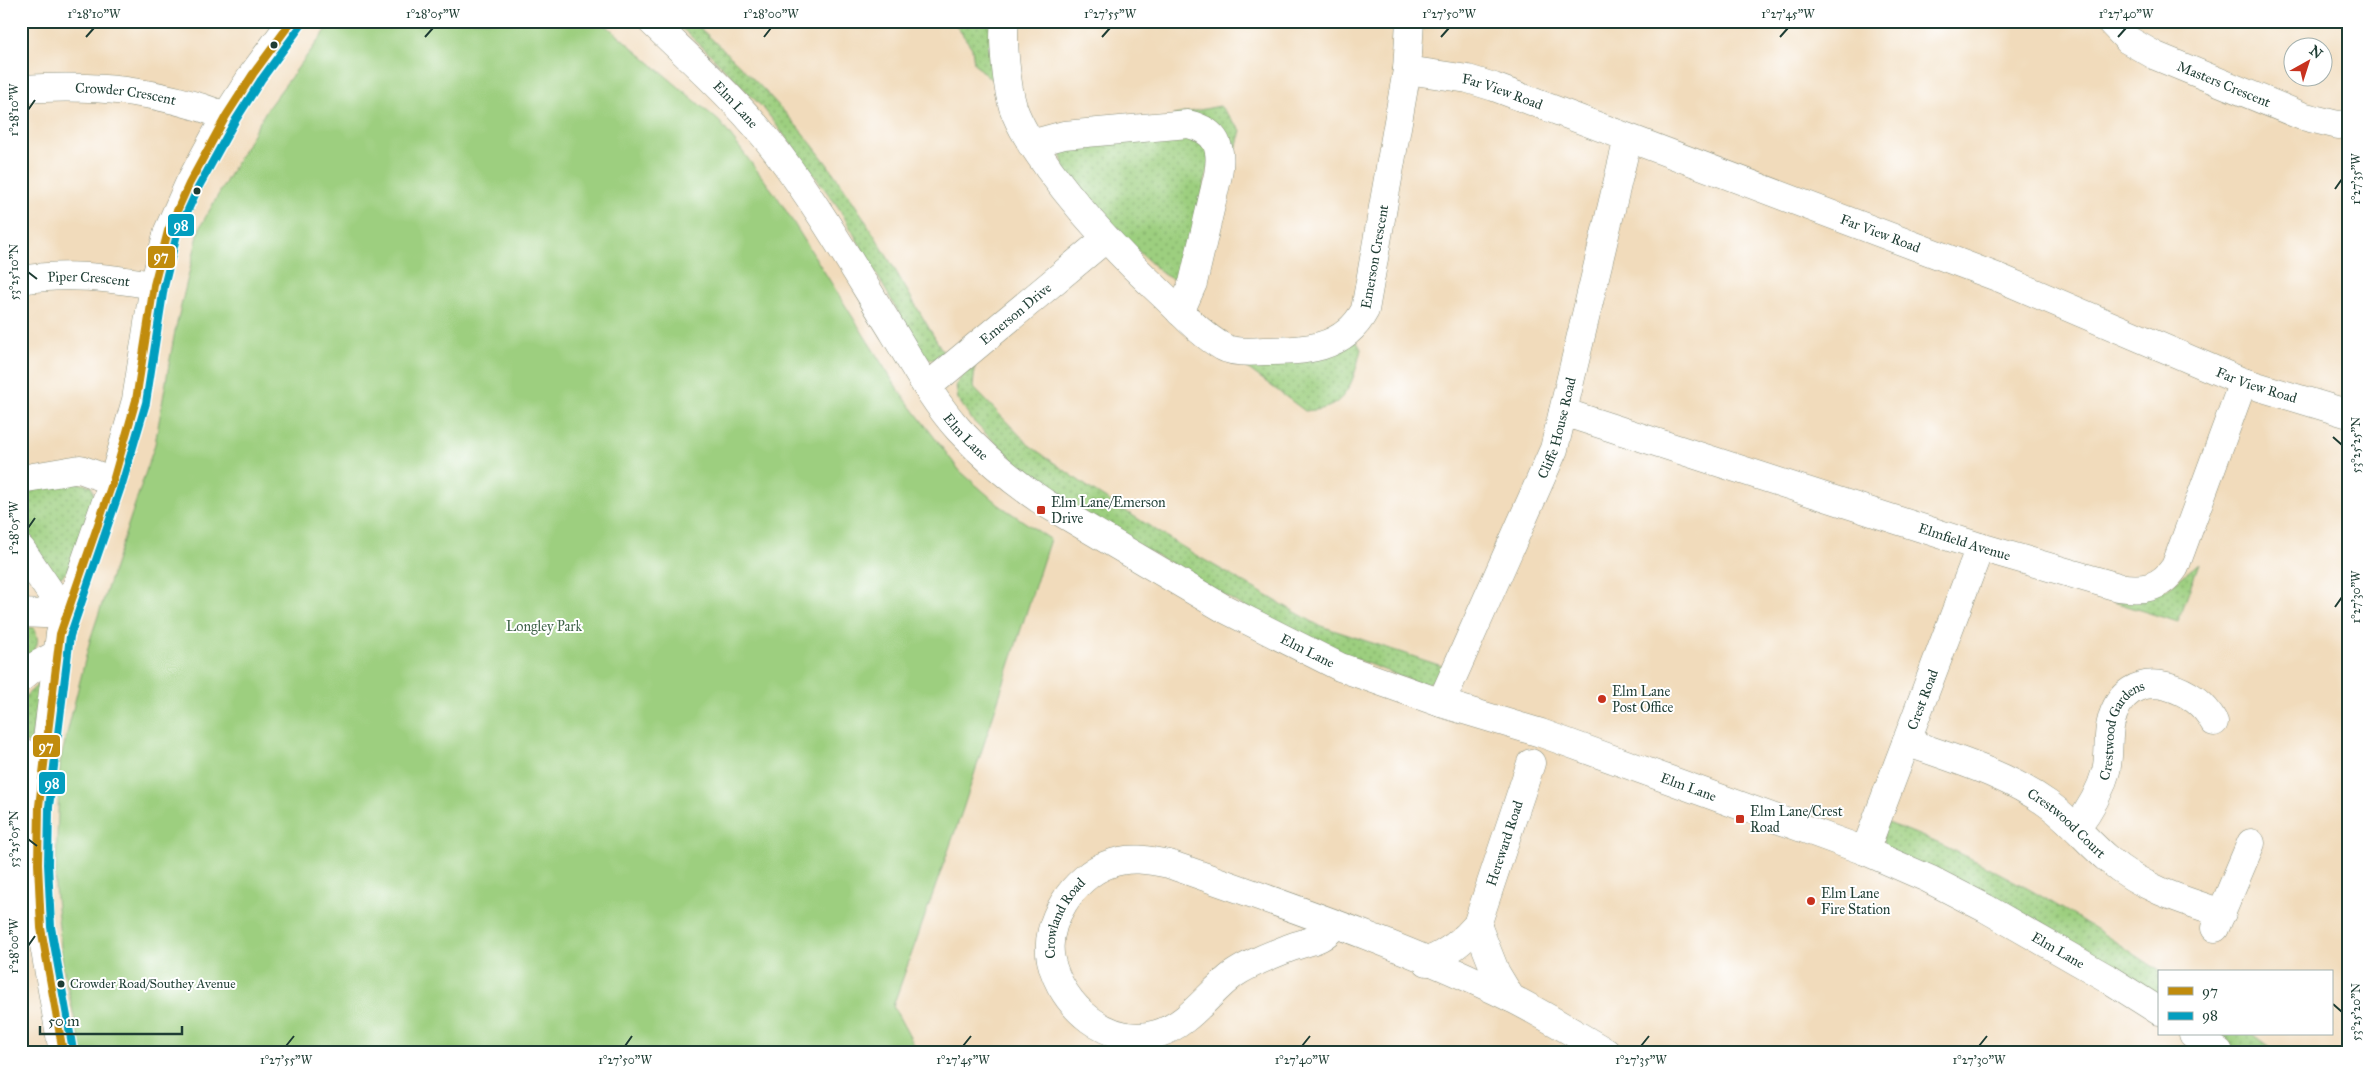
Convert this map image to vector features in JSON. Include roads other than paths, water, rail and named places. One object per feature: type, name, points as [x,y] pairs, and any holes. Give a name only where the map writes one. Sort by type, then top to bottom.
[{"type":"street","points":[[63,1052],[40,928],[39,806],[33,756],[66,615],[113,481],[136,400],[154,285],[168,231],[189,184],[226,116],[253,74],[292,21]]},
{"type":"street","name":"Elm Lane","points":[[651,21],[737,105],[776,151],[846,257],[927,387],[958,429],[988,460],[1020,487],[1064,516],[1278,637],[1340,667],[1441,703],[1541,733],[1865,852],[1929,879],[1985,908],[2099,973],[2158,1010]]},
{"type":"street","name":"Emerson Crescent","points":[[1006,21],[1005,56],[1013,107],[1031,144],[1105,239],[1180,312],[1204,334],[1225,348],[1251,352],[1311,349],[1344,335],[1358,323],[1365,310],[1406,70],[1410,21]]},
{"type":"street","name":"Masters Crescent","points":[[2110,21],[2128,40],[2156,56],[2302,116],[2338,125],[2349,124]]},
{"type":"street","name":"Far View Road","points":[[1406,70],[1468,79],[1494,87],[2002,279],[2243,382],[2349,414]]},
{"type":"street","name":"Crowder Crescent","points":[[21,89],[97,86],[142,91],[192,103],[226,116]]},
{"type":"street","points":[[1031,144],[1064,135],[1188,124],[1201,128],[1212,136],[1221,157],[1220,166],[1193,284],[1180,312]]},
{"type":"street","name":"Cliffe House Road","points":[[1441,703],[1554,449],[1628,138]]},
{"type":"street","name":"Emerson Drive","points":[[927,387],[1105,239]]},
{"type":"street","name":"Piper Crescent","points":[[21,280],[65,275],[99,277],[154,285]]},
{"type":"street","name":"Elmfield Avenue","points":[[1563,412],[1980,547],[2118,587],[2137,590],[2167,579],[2176,567],[2243,382]]},
{"type":"street","points":[[21,479],[80,469],[113,481]]},
{"type":"street","name":"Crest Road","points":[[1865,852],[1980,547]]},
{"type":"street","points":[[21,549],[66,615]]},
{"type":"street","points":[[21,613],[66,615]]},
{"type":"street","points":[[21,678],[35,666],[57,654]]},
{"type":"street","name":"Crestwood Gardens","points":[[2076,828],[2088,813],[2099,793],[2110,748],[2110,723],[2116,705],[2130,690],[2145,683],[2179,690],[2202,705],[2214,722]]},
{"type":"street","name":"Crestwood Court","points":[[1906,742],[1976,767],[2018,785],[2048,804],[2110,860],[2143,884],[2178,898],[2218,920],[2251,843]]},
{"type":"street","name":"Hereward Road","points":[[1427,962],[1442,955],[1465,939],[1478,924],[1531,764]]},
{"type":"street","name":"Crowland Road","points":[[1335,925],[1316,942],[1291,947],[1235,974],[1177,1026],[1156,1034],[1116,1034],[1098,1027],[1069,998],[1057,981],[1050,959],[1050,938],[1055,917],[1068,898],[1093,872],[1109,864],[1147,859],[1169,864],[1335,925],[1427,962]]},
{"type":"street","points":[[1478,924],[1496,973],[1511,998]]},
{"type":"street","points":[[1427,962],[1511,998],[1606,1052]]},
{"type":"street","points":[[2196,1036],[2219,1052]]},
{"type":"place","name":"Elm Lane/Emerson Drive","points":[[1041,510]]},
{"type":"place","name":"Elm Lane Post Office","points":[[1602,699]]},
{"type":"place","name":"Elm Lane/Crest Road","points":[[1740,819]]},
{"type":"place","name":"Elm Lane Fire Station","points":[[1811,901]]},
{"type":"place","name":"Crowder Road/Southey Avenue","points":[[61,984]]},
{"type":"park label","name":"Longley Park","points":[[544,626]]}]
